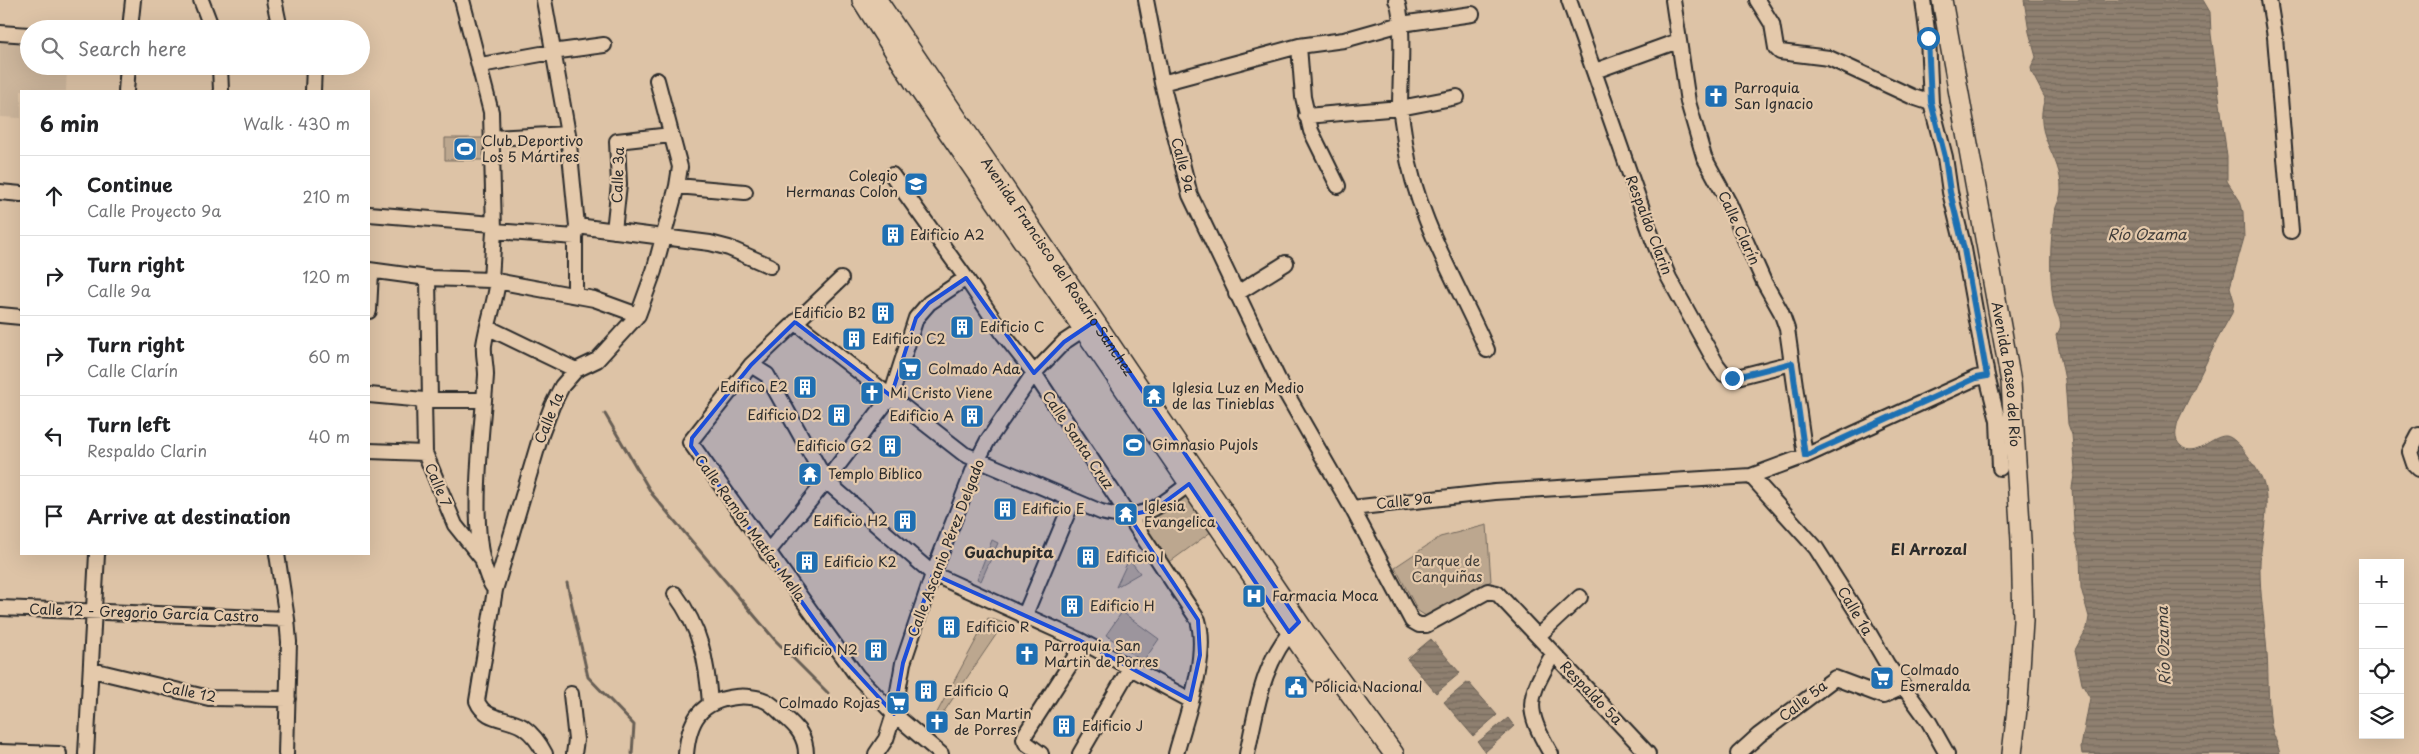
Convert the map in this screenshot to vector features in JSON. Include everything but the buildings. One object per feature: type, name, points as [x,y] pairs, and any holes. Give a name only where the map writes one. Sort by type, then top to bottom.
[{"type":"main road","name":"Avenida Paseo del Río","points":[[1942,0],[2011,382],[2021,540],[2023,621],[2018,700],[2012,754]]},
{"type":"main road","name":"Avenida Francisco del Rosario Sánchez","points":[[868,1],[1379,754]]},
{"type":"main road","name":"Avenida Francisco del Rosario Sánchez","points":[[1089,326],[1189,484],[1294,627],[1394,754]]},
{"type":"street","points":[[131,20],[133,0]]},
{"type":"street","points":[[201,0],[209,20]]},
{"type":"street","points":[[274,0],[278,20]]},
{"type":"street","points":[[462,0],[491,112],[493,138],[495,281],[489,328],[484,345],[486,374],[483,400],[478,514],[483,560],[489,582],[495,590]]},
{"type":"street","points":[[544,0],[568,134],[576,231],[575,295]]},
{"type":"street","name":"Calle 9a","points":[[1146,0],[1162,83],[1190,195],[1278,379],[1352,508],[1495,492],[1751,476],[1805,456],[1976,378],[1987,376]]},
{"type":"street","points":[[1396,0],[1399,5],[1401,24],[1400,108],[1408,162],[1417,196],[1431,234],[1487,350]]},
{"type":"street","name":"Respaldo Clarin","points":[[1569,0],[1653,240],[1669,278],[1717,365],[1724,374],[1732,378],[1792,363]]},
{"type":"street","name":"Calle Clarín","points":[[1673,0],[1688,102],[1704,157],[1729,203],[1764,282],[1781,312],[1787,329],[1805,456]]},
{"type":"street","points":[[1758,0],[1772,24],[1776,48],[1780,52],[1829,58],[1913,97],[1931,102]]},
{"type":"street","points":[[1923,0],[1928,38],[1931,102],[1945,157],[1950,192],[1964,249],[1987,376],[1998,421],[2000,468]]},
{"type":"street","points":[[2269,0],[2275,38],[2291,230]]},
{"type":"street","points":[[1162,83],[1299,46],[1344,40],[1401,24],[1472,14]]},
{"type":"street","points":[[0,33],[20,34]]},
{"type":"street","points":[[1595,71],[1678,41]]},
{"type":"street","points":[[480,65],[604,45]]},
{"type":"street","points":[[1299,46],[1306,116],[1311,131],[1338,186]]},
{"type":"street","points":[[126,90],[127,75]]},
{"type":"street","points":[[220,75],[221,90]]},
{"type":"street","points":[[313,90],[314,75]]},
{"type":"street","name":"Calle 1a","points":[[545,754],[538,742],[522,727],[492,717],[480,709],[477,701],[495,590],[541,435],[562,386],[576,370],[597,360],[638,315],[654,272],[677,186],[680,167],[657,80]]},
{"type":"street","points":[[1306,116],[1400,108],[1457,97]]},
{"type":"street","points":[[493,138],[568,134]]},
{"type":"street","name":"Calle 3a","points":[[614,231],[619,184],[617,141],[671,135]]},
{"type":"street","name":"Calle Santa Cruz","points":[[892,176],[966,278],[1004,335],[1034,374],[1198,620],[1202,632],[1200,655],[1176,754]]},
{"type":"street","points":[[677,186],[745,192]]},
{"type":"street","points":[[0,192],[20,194]]},
{"type":"street","points":[[370,214],[493,227],[614,231],[716,245],[770,266]]},
{"type":"street","points":[[1236,294],[1286,263]]},
{"type":"street","points":[[370,270],[428,278],[495,281],[594,299],[638,315]]},
{"type":"street","name":"Calle 7","points":[[428,278],[425,453],[456,525],[483,560]]},
{"type":"street","points":[[767,553],[826,481],[891,396],[916,318],[929,303],[966,278]]},
{"type":"street","name":"Calle Ramón Matías Mella","points":[[841,279],[751,365],[690,442],[838,653],[857,676],[894,714],[941,754]]},
{"type":"street","points":[[0,315],[20,316]]},
{"type":"street","points":[[795,322],[891,396],[926,426],[977,461],[1101,512],[1117,516],[1154,510],[1189,484]]},
{"type":"street","name":"Calle Ascanio Pérez Delgado","points":[[876,754],[886,739],[894,714],[903,663],[933,574],[977,461],[988,440],[1034,374],[1064,342],[1089,326]]},
{"type":"street","points":[[489,328],[576,370]]},
{"type":"street","points":[[751,365],[767,375],[826,481],[933,574],[1084,643],[1190,700]]},
{"type":"street","points":[[370,395],[427,400],[483,400]]},
{"type":"street","points":[[2419,435],[2410,452],[2414,464],[2419,469]]},
{"type":"street","points":[[370,451],[425,453]]},
{"type":"street","name":"Calle 1a","points":[[1751,476],[1816,548],[1887,664],[1929,722],[1947,754]]},
{"type":"street","points":[[1024,617],[1073,500]]},
{"type":"street","name":"Respaldo 5a","points":[[1352,508],[1412,621],[1419,625],[1426,625],[1488,591],[1493,591],[1579,678],[1648,754]]},
{"type":"street","points":[[86,754],[97,555]]},
{"type":"street","points":[[277,555],[288,619],[286,754]]},
{"type":"street","points":[[675,594],[687,611],[703,647],[710,703]]},
{"type":"street","points":[[1538,636],[1580,596]]},
{"type":"street","name":"Calle 12 - Gregorio García Castro","points":[[0,608],[288,619]]},
{"type":"street","points":[[1247,754],[1264,676],[1272,657],[1294,627]]},
{"type":"street","points":[[1041,754],[1026,743],[1024,739],[1026,733],[1084,643]]},
{"type":"street","points":[[1551,754],[1534,725],[1531,714],[1533,696],[1554,654]]},
{"type":"street","points":[[1080,754],[1130,668]]},
{"type":"street","name":"Calle 12","points":[[92,670],[209,698],[288,699]]},
{"type":"street","name":"Calle 5a","points":[[1738,754],[1759,735],[1835,678],[1883,696],[1903,687]]},
{"type":"street","points":[[571,694],[576,740],[574,754]]},
{"type":"street","points":[[686,754],[688,734],[697,716],[710,703],[743,696],[766,701],[799,730],[806,742],[806,754]]},
{"type":"street","points":[[0,752],[59,754]]},
{"type":"highlighted area","points":[[966,278],[1034,373],[1064,342],[1095,321],[1299,622],[1289,632],[1189,484],[1154,510],[1128,515],[1198,620],[1200,655],[1190,700],[1079,640],[933,574],[903,663],[894,714],[838,653],[691,446],[692,438],[751,365],[795,322],[891,396],[916,318],[929,303]]},
{"type":"shaded area","points":[[0,42],[20,43],[20,75],[67,75],[66,90],[20,90],[20,118],[0,117]]},
{"type":"green space","name":"Club Deportivo Los 5 Mártires","points":[[445,138],[485,138],[485,160],[445,160]]},
{"type":"green space","points":[[1191,489],[1215,529],[1167,564],[1141,523]]},
{"type":"green space","name":"Parque de Canquiñas","points":[[1487,525],[1491,581],[1426,616],[1418,611],[1395,567],[1440,537]]},
{"type":"green space","points":[[992,540],[998,543],[981,581],[977,579]]},
{"type":"green space","points":[[1129,559],[1140,573],[1116,587]]},
{"type":"green space","points":[[1122,612],[1159,639],[1143,662],[1106,635]]},
{"type":"green space","points":[[988,618],[1004,623],[937,722],[933,720]]},
{"type":"water","name":"Río Ozama","points":[[2024,0],[2203,0],[2210,12],[2211,34],[2227,157],[2227,181],[2240,201],[2243,212],[2244,238],[2230,287],[2234,301],[2232,313],[2178,421],[2176,437],[2181,446],[2192,450],[2221,437],[2231,438],[2248,455],[2263,482],[2266,514],[2260,560],[2261,588],[2270,715],[2272,729],[2280,754],[2082,754],[2081,747],[2090,698],[2082,684],[2075,650],[2087,628],[2089,617],[2081,588],[2080,555],[2075,536],[2072,488],[2075,469],[2072,435],[2068,424],[2065,380],[2056,335],[2061,324],[2052,294],[2051,272],[2053,225],[2061,193],[2060,177],[2042,124],[2045,98],[2032,73],[2031,68],[2036,57],[2029,32]]},
{"type":"water","points":[[1431,639],[1460,673],[1436,693],[1407,659]]},
{"type":"water","points":[[1468,682],[1497,715],[1473,736],[1444,702]]},
{"type":"water","points":[[1508,718],[1514,726],[1485,752],[1478,742]]},
{"type":"waterway","points":[[605,414],[652,494],[775,640],[828,693]]},
{"type":"waterway","points":[[567,583],[588,677],[634,725],[632,754]]},
{"type":"place","name":"Parroquia San Ignacio","points":[[1716,96]]},
{"type":"place","name":"Club Deportivo Los 5 Mártires","points":[[465,149]]},
{"type":"place","name":"Colegio Hermanas Colon","points":[[916,184]]},
{"type":"place","name":"Edificio A2","points":[[893,235]]},
{"type":"place","name":"Edificio B2","points":[[883,313]]},
{"type":"place","name":"Edificio C","points":[[962,327]]},
{"type":"place","name":"Edificio C2","points":[[854,339]]},
{"type":"place","name":"Colmado Ada","points":[[910,369]]},
{"type":"place","name":"Edifico E2","points":[[805,387]]},
{"type":"place","name":"Mi Cristo Viene","points":[[872,393]]},
{"type":"place","name":"Iglesia Luz en Medio de las Tinieblas","points":[[1154,396]]},
{"type":"place","name":"Edificio D2","points":[[839,415]]},
{"type":"place","name":"Edificio A","points":[[972,416]]},
{"type":"place","name":"Gimnasio Pujols","points":[[1134,445]]},
{"type":"place","name":"Edificio G2","points":[[890,446]]},
{"type":"place","name":"Templo Biblico","points":[[810,474]]},
{"type":"place","name":"Edificio E","points":[[1005,509]]},
{"type":"place","name":"Iglesia Evangelica","points":[[1126,514]]},
{"type":"place","name":"Edificio H2","points":[[905,521]]},
{"type":"place","name":"Edificio I","points":[[1088,557]]},
{"type":"place","name":"Edificio K2","points":[[807,562]]},
{"type":"place","name":"Farmacia Moca","points":[[1254,596]]},
{"type":"place","name":"Edificio H","points":[[1072,606]]},
{"type":"place","name":"Edificio R","points":[[949,627]]},
{"type":"place","name":"Edificio N2","points":[[876,650]]},
{"type":"place","name":"Parroquia San Martin de Porres","points":[[1027,654]]},
{"type":"place","name":"Colmado Esmeralda","points":[[1882,678]]},
{"type":"place","name":"Policia Nacional","points":[[1296,687]]},
{"type":"place","name":"Edificio Q","points":[[926,691]]},
{"type":"place","name":"Colmado Rojas","points":[[898,703]]},
{"type":"place","name":"San Martin de Porres","points":[[937,722]]},
{"type":"place","name":"Edificio J","points":[[1064,726]]},
{"type":"district","name":"El Arrozal","points":[[1929,550]]},
{"type":"district","name":"Guachupita","points":[[1009,553]]},
{"type":"route","points":[[1732,378],[1792,363],[1805,456],[1976,378],[1987,376],[1964,249],[1950,192],[1945,157],[1931,102],[1928,38]]}]
